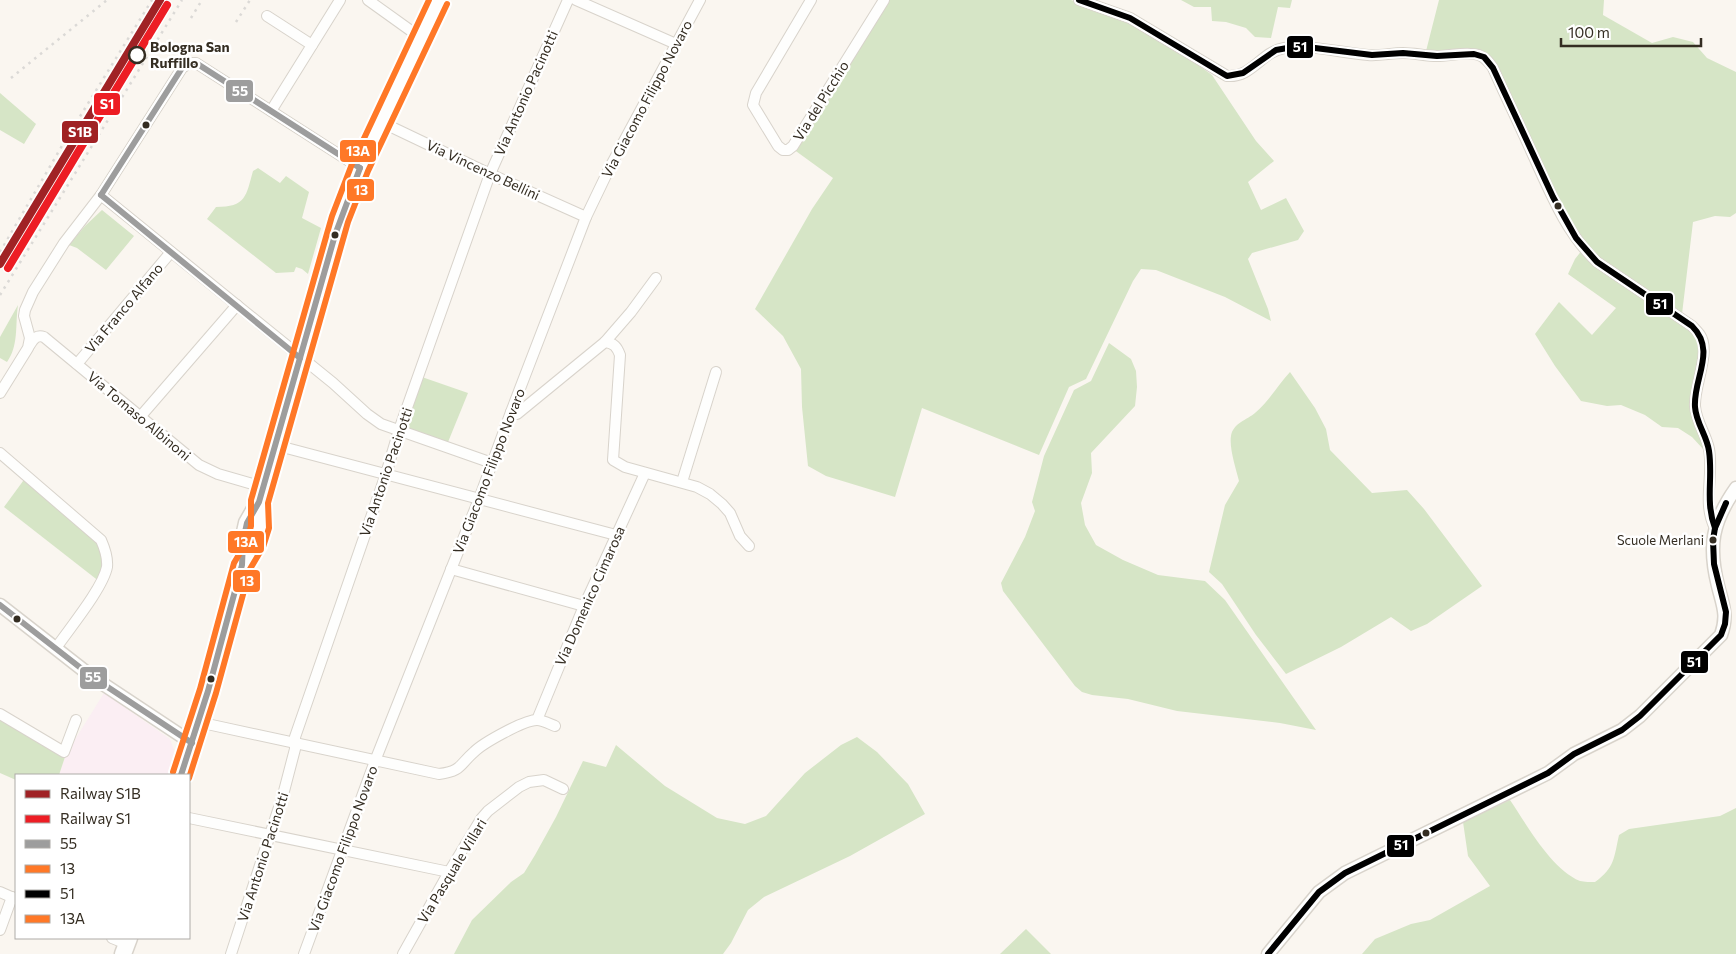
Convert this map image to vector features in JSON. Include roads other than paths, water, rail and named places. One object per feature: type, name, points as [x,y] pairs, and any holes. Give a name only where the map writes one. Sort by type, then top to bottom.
[{"type":"main road","points":[[181,774],[192,743],[242,565],[243,540],[247,523],[261,494],[335,235],[360,168],[438,0]]},
{"type":"street","points":[[271,111],[340,0]]},
{"type":"street","points":[[368,0],[420,38]]},
{"type":"street","name":"Via Antonio Pacinotti","points":[[231,954],[271,835],[290,771],[299,728],[386,474],[399,430],[490,174],[568,0]]},
{"type":"street","points":[[576,0],[676,44]]},
{"type":"street","name":"Via Giacomo Filippo Novaro","points":[[304,954],[375,761],[479,499],[586,217],[610,167],[700,0]]},
{"type":"street","name":"Via del Picchio","points":[[811,0],[756,93],[753,104],[778,146],[783,150],[788,150],[793,146],[884,0]]},
{"type":"street","points":[[1079,0],[1130,18],[1227,76],[1239,76],[1275,51],[1284,48],[1303,48],[1371,55],[1404,53],[1437,56],[1470,54],[1488,60],[1544,179],[1572,233],[1583,249],[1597,262],[1692,326],[1701,336],[1703,358],[1696,390],[1695,407],[1698,422],[1709,448],[1709,517],[1715,528]]},
{"type":"street","points":[[267,16],[312,45]]},
{"type":"street","points":[[0,393],[28,348],[30,338],[24,316],[30,298],[64,244],[101,195],[182,68],[189,63],[196,63],[208,70],[360,168]]},
{"type":"street","name":"Via Vincenzo Bellini","points":[[381,122],[586,217]]},
{"type":"street","points":[[101,195],[381,424],[492,463]]},
{"type":"street","name":"Via Franco Alfano","points":[[77,364],[171,252]]},
{"type":"street","points":[[511,412],[517,414],[605,342],[632,312],[656,278]]},
{"type":"street","points":[[140,417],[237,305]]},
{"type":"street","name":"Via Tomaso Albinoni","points":[[28,348],[35,338],[41,336],[204,468],[261,494]]},
{"type":"street","points":[[605,342],[617,347],[620,355],[613,460],[625,467],[682,482],[710,494],[730,513],[740,536],[749,546]]},
{"type":"street","points":[[682,482],[716,372]]},
{"type":"street","points":[[275,445],[616,535]]},
{"type":"street","points":[[0,453],[101,540],[105,549],[107,566],[100,585],[56,648]]},
{"type":"street","name":"Via Domenico Cimarosa","points":[[537,720],[584,606],[645,472]]},
{"type":"street","points":[[1268,954],[1319,892],[1345,873],[1548,773],[1574,754],[1622,730],[1640,716],[1721,635],[1725,624],[1726,612],[1714,564],[1713,540],[1715,528],[1729,497],[1736,488]]},
{"type":"street","points":[[451,569],[584,606]]},
{"type":"street","points":[[0,605],[92,676],[192,743]]},
{"type":"street","points":[[0,714],[64,752],[76,720]]},
{"type":"street","points":[[198,722],[439,774],[451,772],[461,767],[474,752],[510,730],[537,720],[555,726]]},
{"type":"street","name":"Via Pasquale Villari","points":[[403,954],[449,872],[481,819],[488,811],[519,787],[529,782],[544,780],[563,790]]},
{"type":"street","points":[[190,818],[449,872]]},
{"type":"street","points":[[0,892],[14,898],[0,930]]},
{"type":"railway","points":[[11,78],[107,0]]},
{"type":"railway","points":[[0,252],[66,139],[152,0]]},
{"type":"railway","points":[[0,295],[182,0]]},
{"type":"railway","points":[[191,18],[202,0]]},
{"type":"railway","points":[[236,22],[250,0]]},
{"type":"rail line","name":"S1B","points":[[0,264],[160,0]]},
{"type":"rail line","name":"S1","points":[[8,268],[167,5]]},
{"type":"place","name":"Bologna San Ruffillo","points":[[137,55]]},
{"type":"place","name":"Scuole Merlani","points":[[1713,540]]}]
